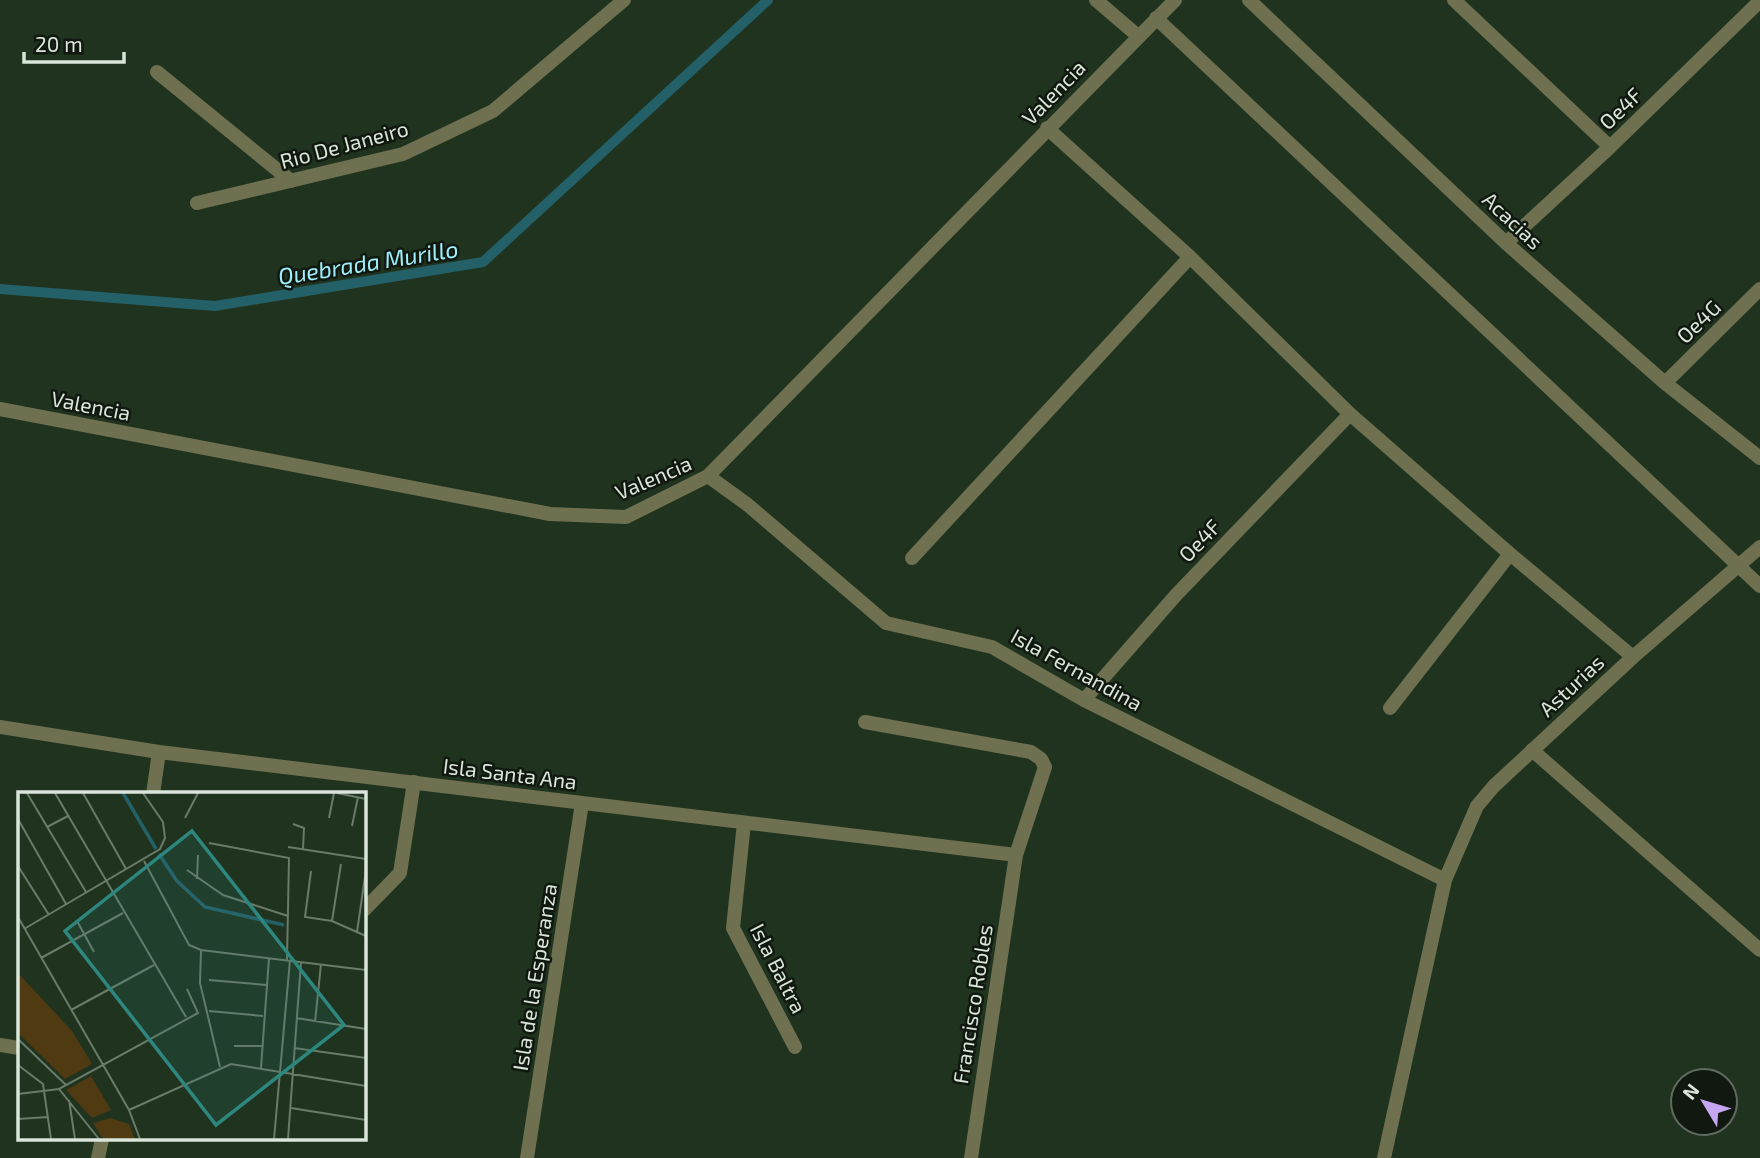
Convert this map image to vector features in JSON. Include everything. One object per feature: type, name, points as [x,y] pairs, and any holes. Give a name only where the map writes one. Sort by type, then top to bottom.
[{"type":"street","name":"Rio De Janeiro","points":[[197,203],[403,154],[493,111],[624,0]]},
{"type":"street","points":[[1096,0],[1138,36]]},
{"type":"street","name":"Valencia","points":[[0,409],[550,514],[626,517],[708,477],[1175,0]]},
{"type":"street","name":"Acacias","points":[[1249,0],[1506,243],[1665,383],[1760,458]]},
{"type":"street","points":[[1454,0],[1610,147]]},
{"type":"street","name":"Oe4F","points":[[1506,243],[1610,147],[1760,1]]},
{"type":"street","points":[[1156,18],[1760,586]]},
{"type":"street","points":[[157,72],[291,181]]},
{"type":"street","points":[[1047,128],[1190,257],[1350,414],[1633,657]]},
{"type":"street","points":[[912,558],[1190,257]]},
{"type":"street","name":"Oe4G","points":[[1665,383],[1760,289]]},
{"type":"street","name":"Oe4F","points":[[1084,700],[1176,595],[1350,414]]},
{"type":"street","name":"Isla Fernandina","points":[[708,477],[748,505],[886,623],[992,647],[1084,700],[1445,880]]},
{"type":"street","name":"Asturias","points":[[1384,1158],[1445,880],[1477,806],[1494,786],[1633,657],[1760,547]]},
{"type":"street","points":[[1391,708],[1510,554]]},
{"type":"street","name":"Francisco Robles","points":[[864,722],[1031,752],[1041,759],[1045,767],[1016,855],[971,1158]]},
{"type":"street","name":"Isla Santa Ana","points":[[0,727],[159,752],[1016,855]]},
{"type":"street","points":[[1532,750],[1760,950]]},
{"type":"street","points":[[153,792],[159,752]]},
{"type":"street","points":[[366,908],[400,873],[414,782]]},
{"type":"street","name":"Isla de la Esperanza","points":[[527,1158],[582,803]]},
{"type":"street","name":"Isla Baltra","points":[[744,823],[733,928],[795,1046]]},
{"type":"street","points":[[0,1045],[18,1048]]},
{"type":"street","points":[[98,1158],[102,1140]]},
{"type":"waterway","name":"Quebrada Murillo","points":[[0,289],[215,306],[483,262],[768,0]]}]
